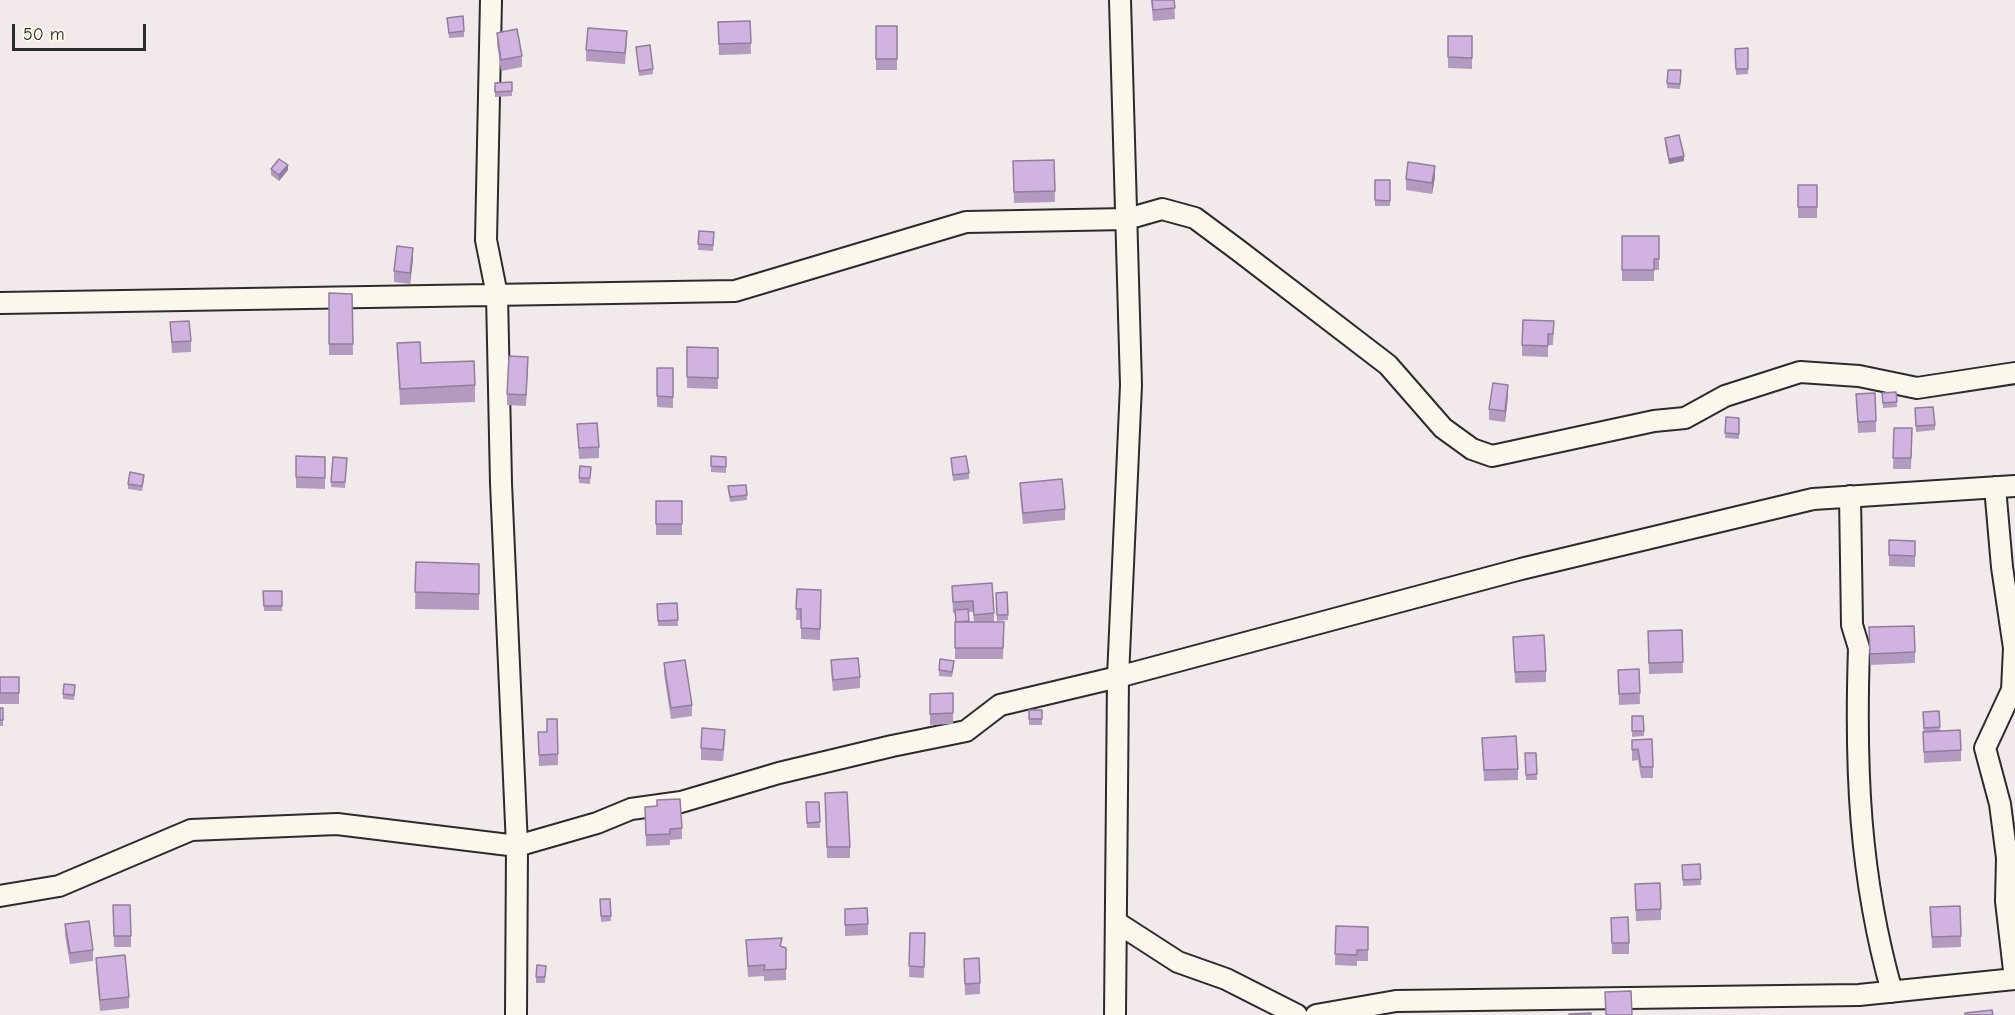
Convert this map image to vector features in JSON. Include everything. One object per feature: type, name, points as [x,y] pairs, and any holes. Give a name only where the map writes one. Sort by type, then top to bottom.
[{"type":"street","points":[[491,0],[486,240],[497,295],[501,483],[517,846],[516,1015]]},
{"type":"street","points":[[1115,1015],[1118,677],[1131,385],[1120,0]]},
{"type":"street","points":[[0,303],[735,291],[966,222],[1127,219],[1162,208],[1195,218],[1388,365],[1443,428],[1472,449],[1492,456],[1654,421],[1685,418],[1725,396],[1800,372],[1859,376],[1917,388],[2015,373]]},
{"type":"street","points":[[0,896],[58,886],[191,830],[337,824],[517,846],[597,823],[631,809],[681,802],[779,773],[966,731],[1000,705],[1118,677],[1521,569],[1813,499],[2005,487],[2002,567],[2014,648],[2012,690],[1985,748],[2000,804],[2007,858],[2006,901],[2015,979],[1859,995],[1417,1008],[1395,1001],[1316,1015]]},
{"type":"street","points":[[1850,496],[1852,625],[1858,648],[1858,802],[1877,938],[1892,992]]},
{"type":"street","points":[[1116,922],[1178,962],[1226,980],[1297,1015]]},
{"type":"building","points":[[1152,0],[1174,0],[1175,8],[1153,10]]},
{"type":"building","points":[[463,16],[464,31],[449,33],[447,18]]},
{"type":"building","points":[[750,21],[751,43],[719,44],[718,22]]},
{"type":"building","points":[[876,26],[897,26],[897,59],[876,59]]},
{"type":"building","points":[[588,28],[627,31],[625,53],[586,50]]},
{"type":"building","points":[[517,29],[522,56],[501,60],[497,33]]},
{"type":"building","points":[[1448,36],[1472,36],[1472,58],[1448,57]]},
{"type":"building","points":[[650,45],[653,69],[639,71],[636,47]]},
{"type":"building","points":[[1748,48],[1748,69],[1736,69],[1735,49]]},
{"type":"building","points":[[1668,70],[1681,70],[1680,84],[1667,83]]},
{"type":"building","points":[[512,82],[512,91],[495,92],[495,83]]},
{"type":"building","points":[[1679,135],[1684,156],[1669,159],[1665,138]]},
{"type":"building","points":[[279,159],[288,165],[279,175],[271,169]]},
{"type":"building","points":[[1054,160],[1055,191],[1014,192],[1013,161]]},
{"type":"building","points":[[1408,162],[1435,166],[1432,183],[1406,179]]},
{"type":"building","points":[[1375,180],[1390,180],[1390,201],[1375,200]]},
{"type":"building","points":[[1798,185],[1817,185],[1817,207],[1798,207]]},
{"type":"building","points":[[699,231],[714,232],[713,245],[698,244]]},
{"type":"building","points":[[1622,236],[1659,236],[1659,259],[1654,259],[1654,270],[1622,270]]},
{"type":"building","points":[[397,246],[413,248],[410,273],[394,271]]},
{"type":"building","points":[[329,293],[352,294],[353,344],[329,344]]},
{"type":"building","points":[[1523,320],[1554,321],[1553,334],[1548,334],[1548,346],[1522,345]]},
{"type":"building","points":[[189,321],[191,341],[172,342],[170,322]]},
{"type":"building","points":[[420,342],[421,363],[474,361],[475,385],[400,389],[397,343]]},
{"type":"building","points":[[687,347],[718,348],[718,378],[687,377]]},
{"type":"building","points":[[509,356],[528,357],[526,395],[507,394]]},
{"type":"building","points":[[657,368],[673,368],[673,397],[657,396]]},
{"type":"building","points":[[1493,383],[1508,385],[1505,411],[1489,409]]},
{"type":"building","points":[[1896,392],[1897,402],[1883,403],[1882,393]]},
{"type":"building","points":[[1875,393],[1876,421],[1858,422],[1856,394]]},
{"type":"building","points":[[1933,407],[1935,425],[1916,426],[1915,408]]},
{"type":"building","points":[[1726,417],[1739,418],[1739,434],[1725,433]]},
{"type":"building","points":[[597,423],[599,447],[579,448],[577,424]]},
{"type":"building","points":[[1894,428],[1912,428],[1911,458],[1893,458]]},
{"type":"building","points":[[296,456],[325,457],[325,478],[296,477]]},
{"type":"building","points":[[711,456],[726,457],[726,467],[711,466]]},
{"type":"building","points":[[966,456],[969,473],[953,475],[951,458]]},
{"type":"building","points":[[333,457],[347,458],[345,482],[331,482]]},
{"type":"building","points":[[580,466],[591,467],[590,478],[579,478]]},
{"type":"building","points":[[130,472],[144,475],[142,486],[128,484]]},
{"type":"building","points":[[1062,479],[1065,509],[1023,513],[1020,483]]},
{"type":"building","points":[[746,485],[747,495],[730,497],[728,486]]},
{"type":"building","points":[[656,501],[682,501],[682,524],[656,524]]},
{"type":"building","points":[[1889,540],[1915,541],[1915,556],[1889,555]]},
{"type":"building","points":[[416,562],[479,564],[479,594],[415,592]]},
{"type":"building","points":[[992,583],[994,613],[974,615],[973,601],[953,602],[952,586]]},
{"type":"building","points":[[797,589],[821,590],[820,629],[801,628],[801,609],[796,609]]},
{"type":"building","points":[[263,591],[282,591],[282,606],[264,606]]},
{"type":"building","points":[[1007,592],[1008,615],[997,615],[996,593]]},
{"type":"building","points":[[677,603],[678,620],[658,621],[657,604]]},
{"type":"building","points":[[968,609],[969,621],[956,622],[955,610]]},
{"type":"building","points":[[955,622],[1004,622],[1003,648],[955,648]]},
{"type":"building","points":[[1914,626],[1915,652],[1870,654],[1869,627]]},
{"type":"building","points":[[1682,630],[1683,662],[1649,663],[1648,631]]},
{"type":"building","points":[[1544,635],[1546,671],[1515,672],[1513,637]]},
{"type":"building","points":[[858,658],[860,677],[833,680],[831,660]]},
{"type":"building","points":[[940,659],[954,661],[952,672],[939,670]]},
{"type":"building","points":[[685,660],[692,705],[671,708],[664,663]]},
{"type":"building","points":[[1639,669],[1640,693],[1619,694],[1618,670]]},
{"type":"building","points":[[0,677],[19,677],[19,693],[0,693]]},
{"type":"building","points":[[64,684],[75,685],[74,695],[63,694]]},
{"type":"building","points":[[953,693],[953,713],[930,714],[930,694]]},
{"type":"building","points":[[0,708],[3,708],[3,720],[0,720]]},
{"type":"building","points":[[1029,710],[1042,710],[1042,719],[1029,719]]},
{"type":"building","points":[[1939,711],[1940,727],[1924,728],[1923,712]]},
{"type":"building","points":[[1632,716],[1643,716],[1644,731],[1632,731]]},
{"type":"building","points":[[547,719],[557,719],[558,754],[539,755],[538,732],[547,732]]},
{"type":"building","points":[[702,728],[725,730],[723,750],[701,748]]},
{"type":"building","points":[[1960,730],[1961,750],[1924,752],[1923,732]]},
{"type":"building","points":[[1516,736],[1518,769],[1484,770],[1482,738]]},
{"type":"building","points":[[1652,739],[1653,767],[1641,767],[1638,749],[1632,750],[1632,740]]},
{"type":"building","points":[[1525,753],[1536,753],[1537,774],[1526,775]]},
{"type":"building","points":[[847,792],[850,847],[827,847],[825,793]]},
{"type":"building","points":[[680,799],[682,828],[670,829],[670,834],[646,835],[645,807],[657,806],[657,800]]},
{"type":"building","points":[[806,802],[819,802],[820,822],[807,823]]},
{"type":"building","points":[[1700,864],[1701,879],[1683,880],[1682,865]]},
{"type":"building","points":[[1660,883],[1661,909],[1636,910],[1635,884]]},
{"type":"building","points":[[600,899],[610,899],[611,916],[601,916]]},
{"type":"building","points":[[113,905],[130,905],[131,936],[114,936]]},
{"type":"building","points":[[1960,906],[1961,936],[1932,937],[1930,907]]},
{"type":"building","points":[[867,908],[868,924],[845,925],[845,909]]},
{"type":"building","points":[[1628,917],[1629,943],[1612,943],[1611,918]]},
{"type":"building","points":[[89,921],[93,950],[70,953],[65,924]]},
{"type":"building","points":[[1336,926],[1368,927],[1368,950],[1357,950],[1357,955],[1335,954]]},
{"type":"building","points":[[910,933],[925,933],[924,967],[909,966]]},
{"type":"building","points":[[782,938],[780,946],[786,948],[786,969],[764,970],[765,965],[748,966],[746,940]]},
{"type":"building","points":[[125,955],[129,997],[100,1000],[96,958]]},
{"type":"building","points":[[979,958],[980,983],[965,984],[964,959]]},
{"type":"building","points":[[537,965],[546,966],[545,977],[536,977]]},
{"type":"building","points":[[1631,991],[1632,1015],[1606,1015],[1605,992]]},
{"type":"building","points":[[1992,1010],[1993,1015],[1965,1015],[1965,1013]]},
{"type":"building","points":[[1591,1013],[1591,1015],[1569,1015],[1569,1014]]}]
